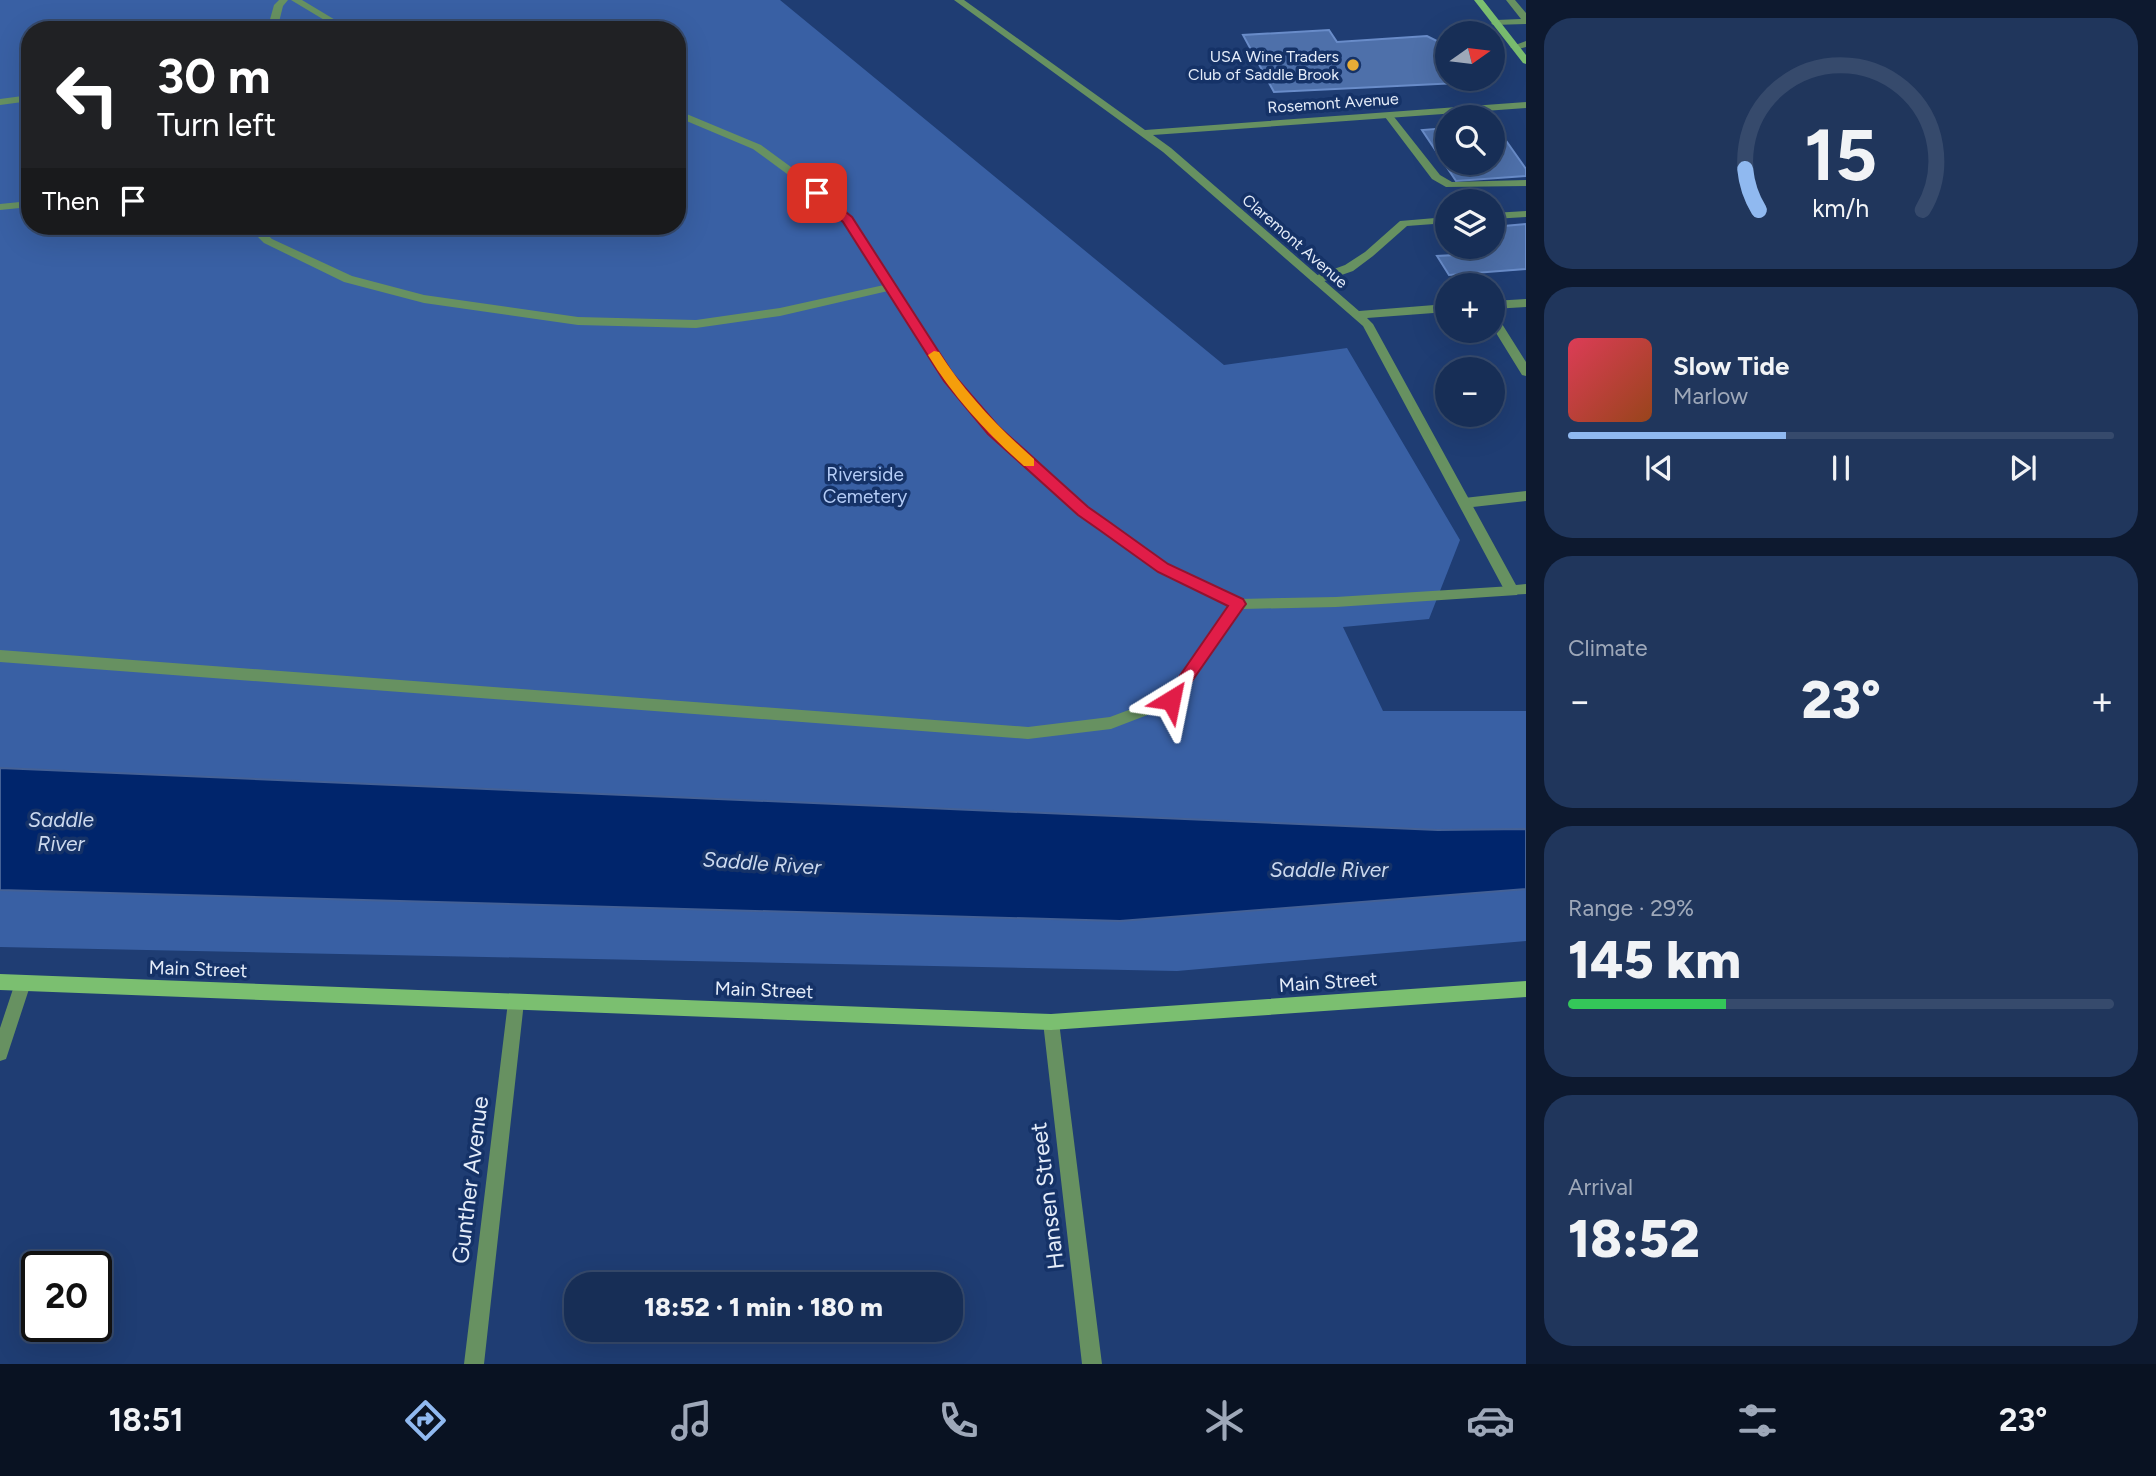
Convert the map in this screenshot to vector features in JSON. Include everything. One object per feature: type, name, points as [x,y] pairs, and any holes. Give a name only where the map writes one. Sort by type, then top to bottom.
[{"type":"street","points":[[275,21],[279,5],[284,0]]},
{"type":"street","points":[[295,0],[332,21]]},
{"type":"street","name":"Claremont Avenue","points":[[958,0],[1167,150],[1367,324],[1464,503],[1519,590]]},
{"type":"street","points":[[1478,0],[1494,21]]},
{"type":"street","points":[[1510,0],[1526,20]]},
{"type":"street","points":[[1505,22],[1526,20]]},
{"type":"street","points":[[1505,34],[1526,61]]},
{"type":"street","points":[[1515,47],[1526,44]]},
{"type":"street","points":[[0,102],[21,99]]},
{"type":"street","name":"Rosemont Avenue","points":[[1143,133],[1526,105]]},
{"type":"street","points":[[1388,115],[1436,177],[1450,185],[1526,183]]},
{"type":"street","points":[[686,117],[757,147],[802,180],[848,220],[949,378],[993,430],[1083,511],[1163,568],[1238,604],[1336,602],[1519,590]]},
{"type":"street","points":[[0,207],[21,205]]},
{"type":"street","points":[[1505,215],[1526,214]]},
{"type":"street","points":[[1316,280],[1349,268],[1404,223],[1435,221]]},
{"type":"street","points":[[262,235],[268,241],[348,279],[424,299],[578,321],[696,324],[780,312],[891,287]]},
{"type":"street","points":[[1505,304],[1526,303]]},
{"type":"street","points":[[1356,315],[1435,310]]},
{"type":"street","points":[[1505,338],[1526,372]]},
{"type":"street","points":[[1464,503],[1526,496]]},
{"type":"street","points":[[0,656],[1028,733],[1111,723],[1171,700],[1238,604]]},
{"type":"street","name":"Main Street","points":[[0,982],[1051,1022],[1526,989]]},
{"type":"street","points":[[0,1053],[23,983]]},
{"type":"street","name":"Gunther Avenue","points":[[474,1364],[516,1002]]},
{"type":"street","name":"Hansen Street","points":[[1051,1022],[1092,1364]]},
{"type":"green space","name":"Riverside Cemetery","points":[[0,0],[780,0],[1224,365],[1347,348],[1460,540],[1429,619],[1343,627],[1383,711],[1526,711],[1526,829],[1438,830],[0,768]]},
{"type":"green space","points":[[1526,889],[1526,941],[1177,971],[0,947],[0,890],[1120,921]]},
{"type":"water","name":"Saddle River","points":[[0,768],[1438,830],[1526,829],[1526,889],[1120,921],[0,890]]},
{"type":"building","name":"USA Wine Traders Club of Saddle Brook","points":[[1329,30],[1337,42],[1427,36],[1435,40],[1435,84],[1274,92],[1243,35]]},
{"type":"building","points":[[1435,129],[1435,150],[1422,130]]},
{"type":"building","points":[[1505,139],[1526,169],[1526,176],[1456,181],[1452,175],[1505,175]]},
{"type":"building","points":[[1526,224],[1526,269],[1448,273],[1439,259],[1505,259],[1505,226]]},
{"type":"slow traffic","points":[[934,355],[949,378],[993,430],[1029,462]]},
{"type":"place","name":"USA Wine Traders Club of Saddle Brook","points":[[1353,65]]},
{"type":"route","points":[[817,193],[848,220],[949,378],[993,430],[1083,511],[1163,568],[1238,604],[1171,700]]}]
